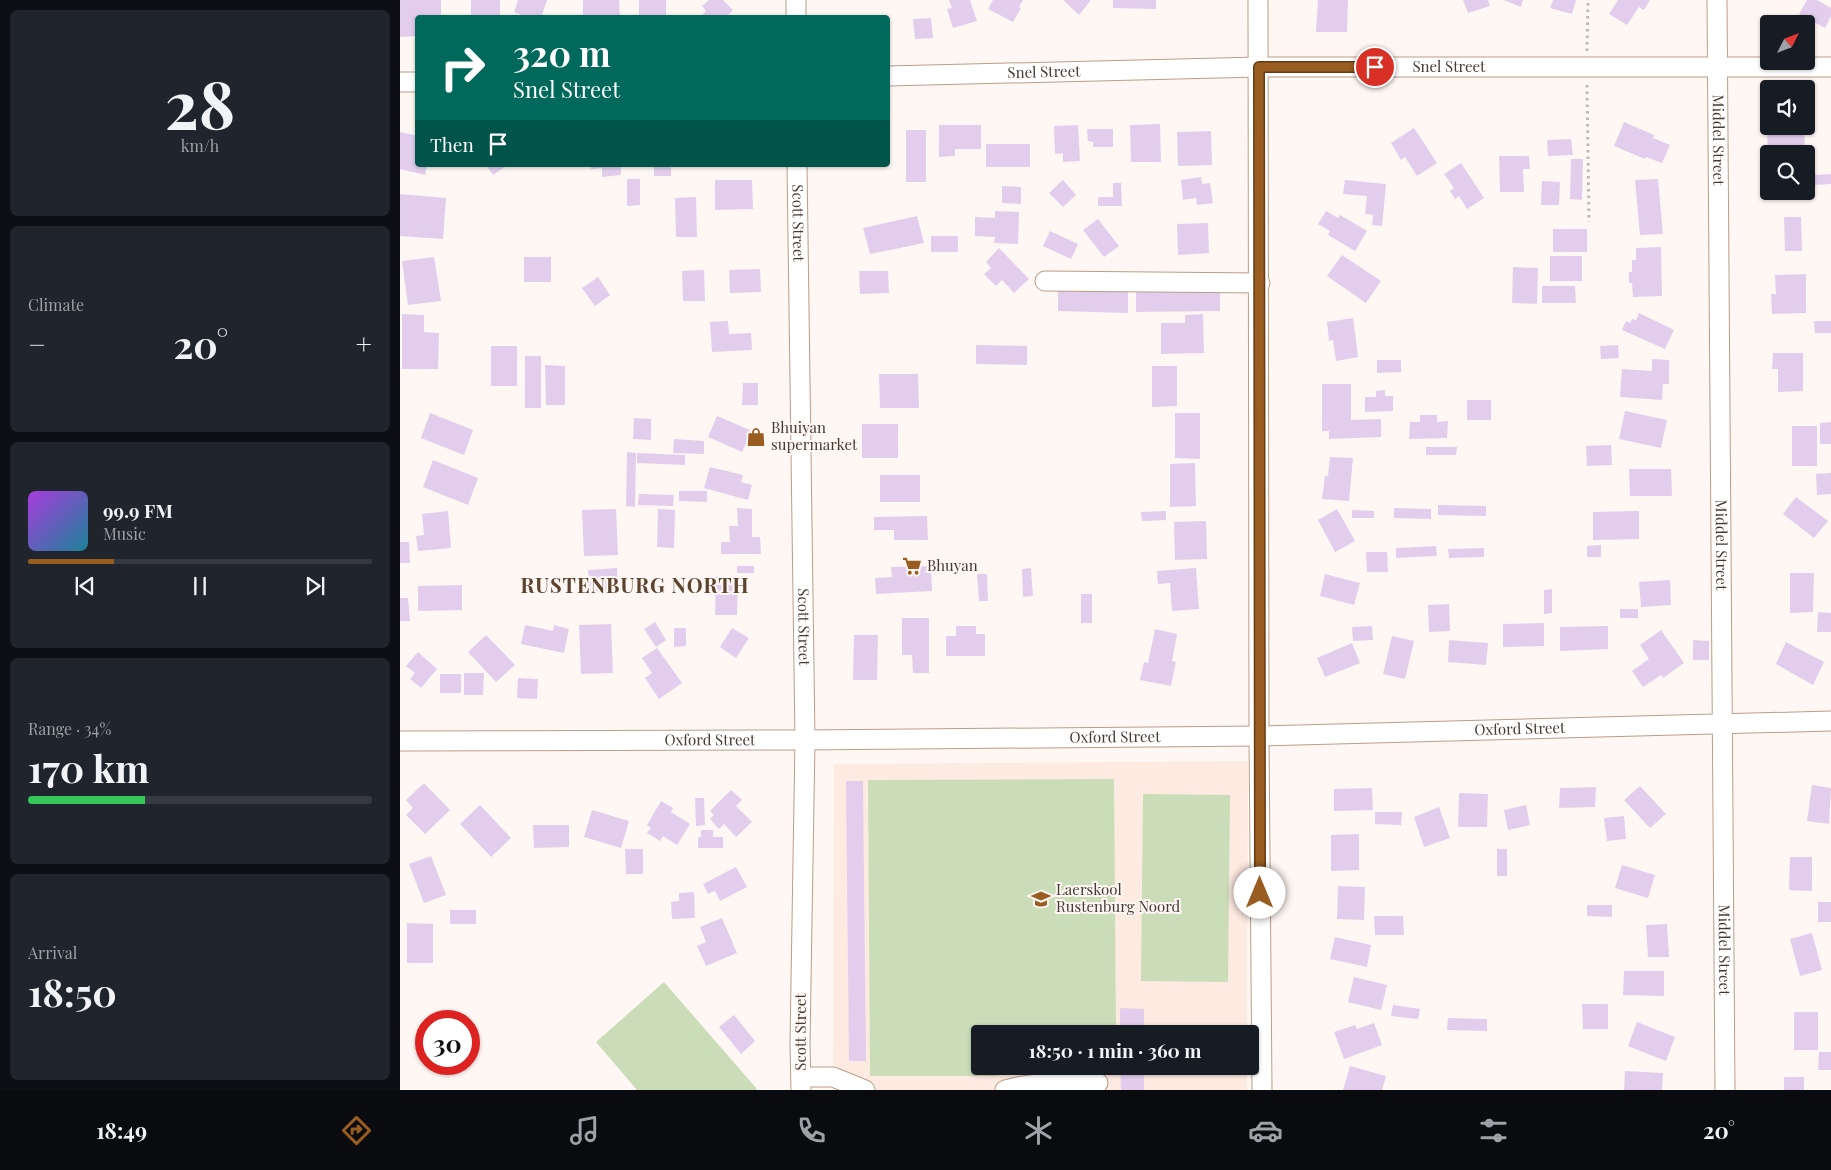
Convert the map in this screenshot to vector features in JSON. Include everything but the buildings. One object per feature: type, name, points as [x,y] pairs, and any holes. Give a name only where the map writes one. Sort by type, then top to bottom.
[{"type":"street","points":[[796,0],[796,15]]},
{"type":"street","points":[[1258,0],[1260,283],[1259,736],[1262,1090]]},
{"type":"street","name":"Middel Street","points":[[1717,0],[1725,1090]]},
{"type":"street","name":"Snel Street","points":[[890,76],[1259,67],[1831,67]]},
{"type":"street","points":[[400,82],[415,82]]},
{"type":"street","name":"Scott Street","points":[[797,167],[805,740],[801,1083]]},
{"type":"street","points":[[1045,281],[1260,283]]},
{"type":"street","name":"Oxford Street","points":[[400,741],[1259,736],[1831,721]]},
{"type":"street","points":[[801,1083],[833,1077],[865,1090]]},
{"type":"street","points":[[1005,1090],[1033,1084],[1098,1083]]},
{"type":"path","points":[[1588,0],[1589,222]]},
{"type":"shaded area","name":"Laerskool Rustenburg Noord","points":[[1248,761],[1247,1025],[971,1025],[971,1075],[1247,1075],[1247,1090],[833,1090],[834,764]]},
{"type":"green space","points":[[1114,779],[1116,1025],[971,1025],[971,1075],[999,1076],[870,1076],[868,780]]},
{"type":"green space","points":[[1143,794],[1230,795],[1228,982],[1141,981]]},
{"type":"green space","points":[[664,982],[757,1089],[637,1090],[596,1042]]},
{"type":"place","name":"Bhuiyan supermarket","points":[[756,437]]},
{"type":"place","name":"Bhuyan","points":[[912,566]]},
{"type":"place","name":"Laerskool Rustenburg Noord","points":[[1041,899]]},
{"type":"district","name":"RUSTENBURG NORTH","points":[[635,586]]},
{"type":"route","points":[[1260,893],[1259,67],[1375,67]]}]
